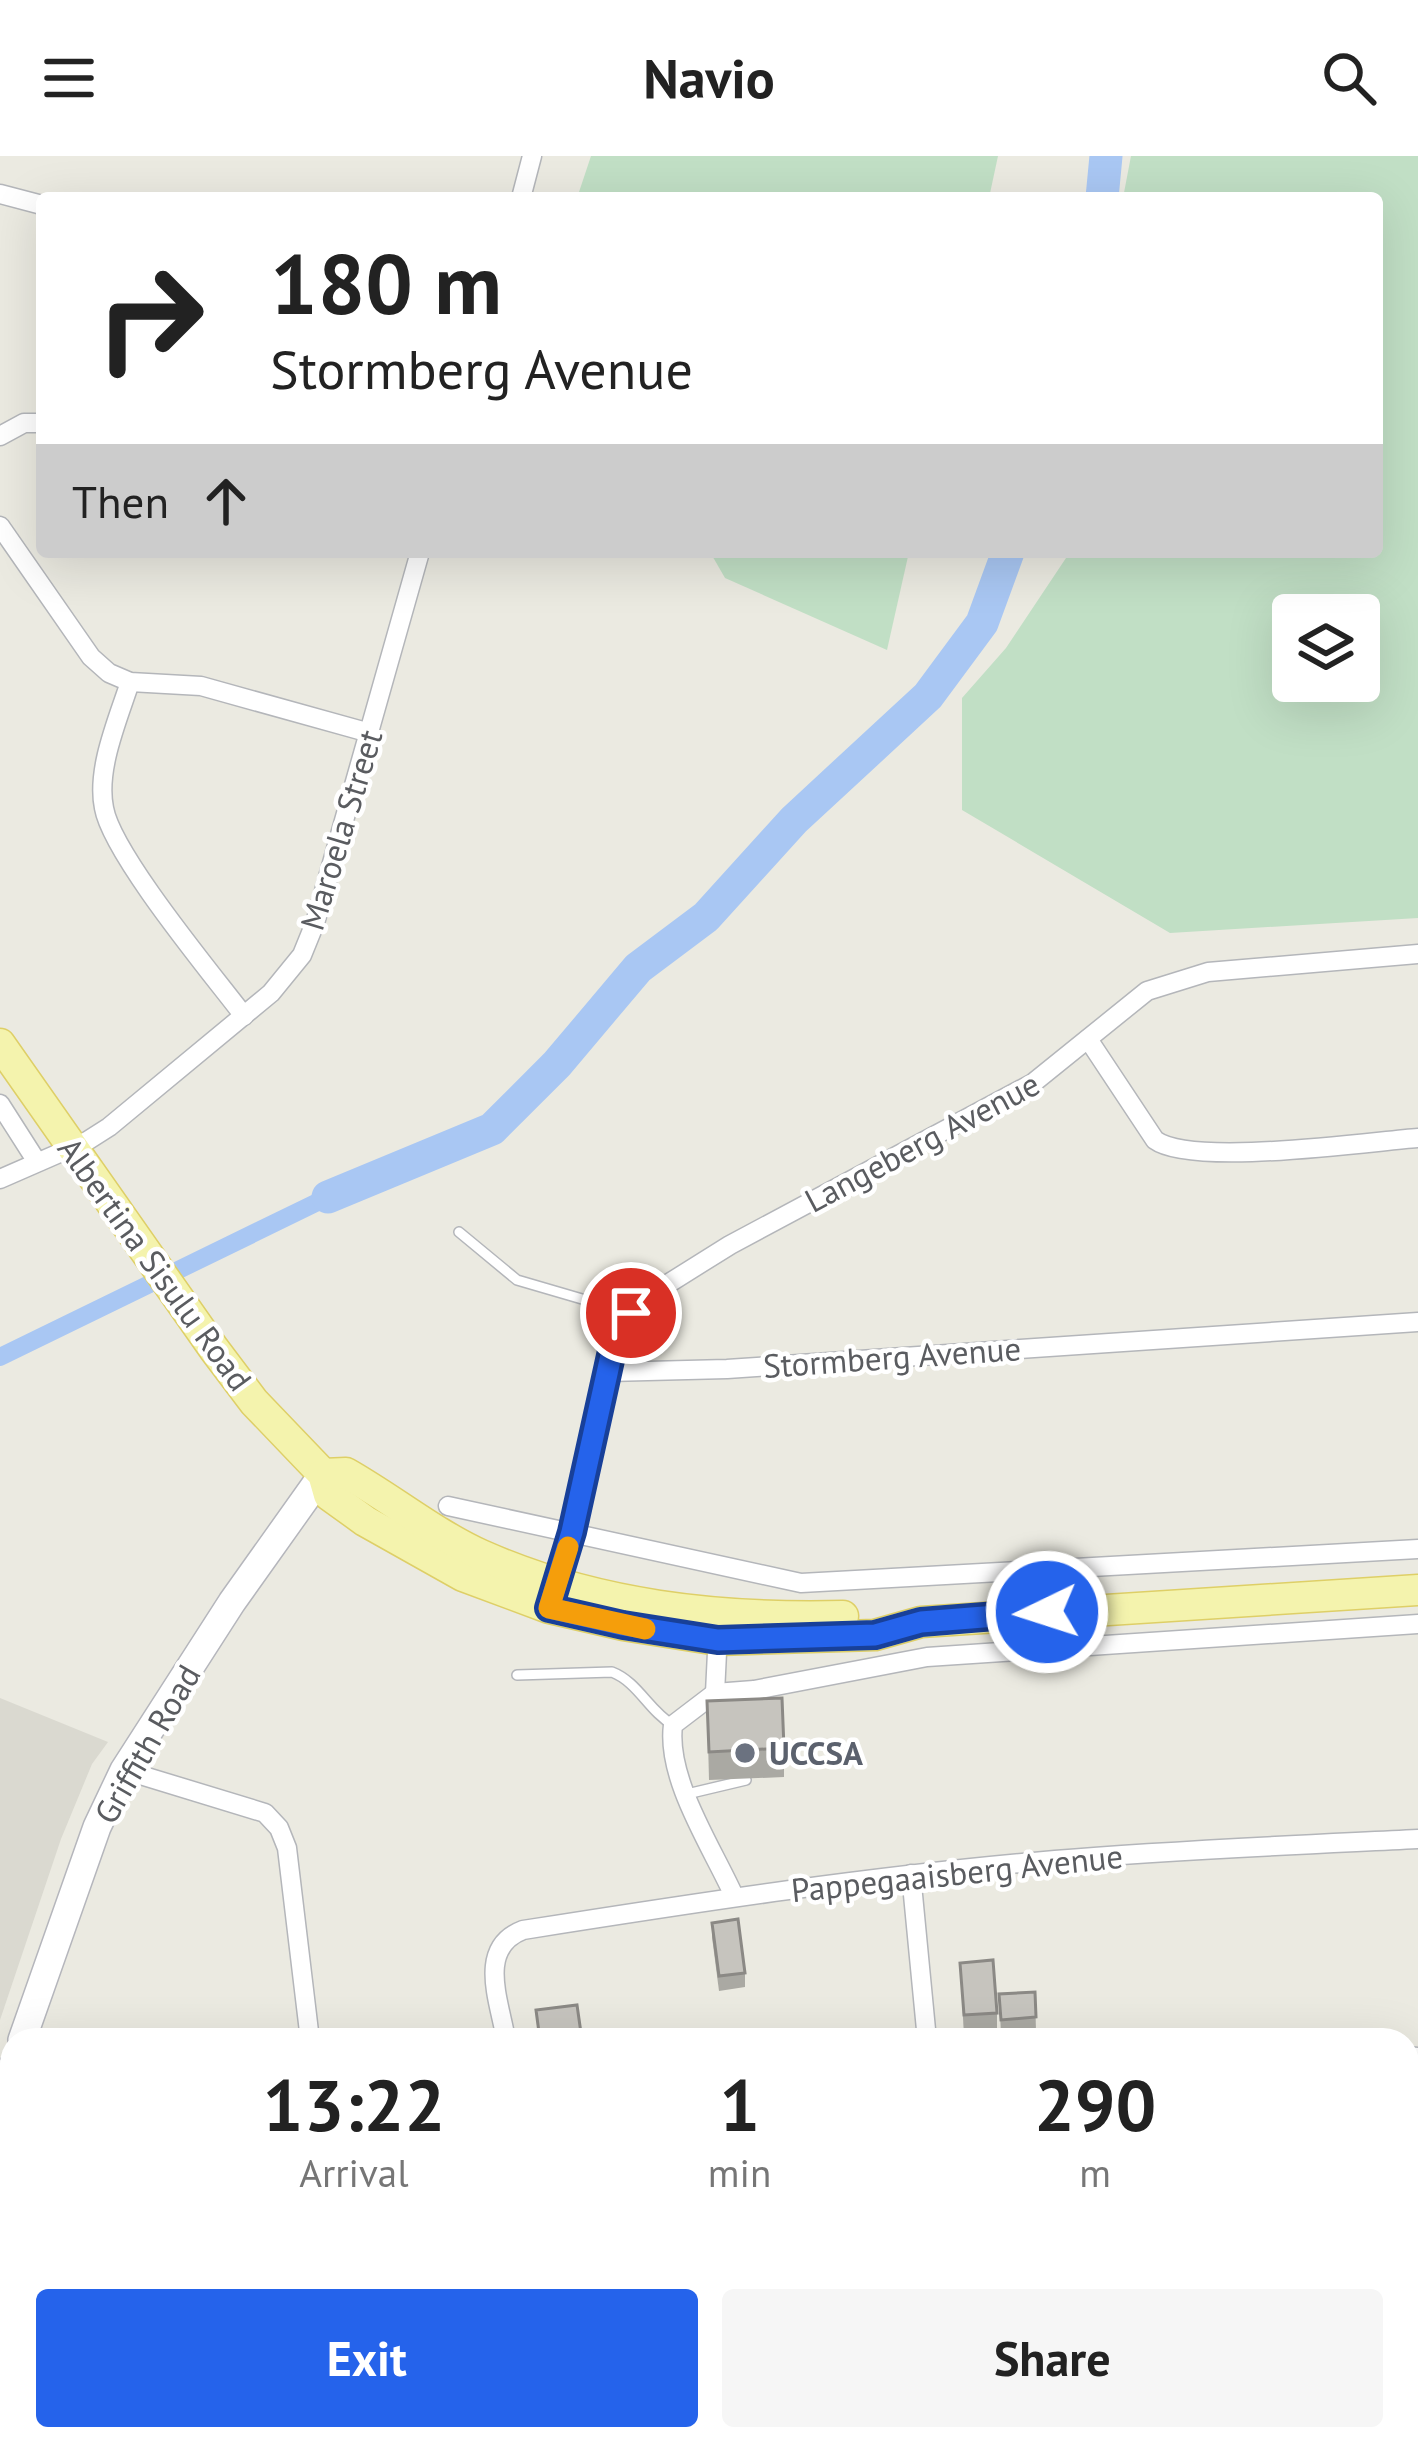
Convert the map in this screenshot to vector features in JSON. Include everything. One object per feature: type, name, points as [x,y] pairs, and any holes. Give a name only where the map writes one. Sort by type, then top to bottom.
[{"type":"main road","name":"Albertina Sisulu Road","points":[[0,1044],[254,1402],[323,1474],[346,1473],[553,1596],[629,1602],[718,1628],[875,1635],[921,1622],[1418,1590]]},
{"type":"street","points":[[523,192],[532,156]]},
{"type":"street","points":[[0,194],[36,203]]},
{"type":"street","points":[[0,436],[23,423],[36,423]]},
{"type":"street","points":[[0,526],[91,657],[110,673],[130,682],[201,686],[370,733]]},
{"type":"street","name":"Maroela Street","points":[[0,1179],[72,1148],[135,1108],[272,993],[302,955],[418,558]]},
{"type":"street","points":[[130,682],[114,732],[104,808],[118,840],[244,1016]]},
{"type":"street","name":"Langeberg Avenue","points":[[631,1313],[666,1284],[730,1245],[1033,1083],[1148,991],[1208,972],[1418,954]]},
{"type":"street","points":[[1088,1039],[1163,1146],[1215,1153],[1418,1138]]},
{"type":"street","name":"Albertina Sisulu Road","points":[[0,1104],[37,1162]]},
{"type":"street","points":[[553,1596],[614,1342],[631,1313]]},
{"type":"street","name":"Stormberg Avenue","points":[[608,1372],[727,1369],[1418,1322]]},
{"type":"street","name":"Griffith Road","points":[[26,2028],[98,1827],[124,1769],[232,1602],[323,1474]]},
{"type":"street","points":[[448,1506],[818,1584],[1418,1549]]},
{"type":"street","points":[[734,1896],[671,1755],[673,1726],[681,1715],[715,1693],[927,1657],[1418,1624]]},
{"type":"street","points":[[715,1693],[718,1628]]},
{"type":"street","points":[[124,1769],[254,1808],[279,1828],[287,1848],[309,2028]]},
{"type":"street","name":"Pappegaaisberg Avenue","points":[[504,2028],[494,1958],[514,1933],[734,1896],[910,1874],[1057,1860],[1418,1839]]},
{"type":"street","points":[[910,1874],[926,2028]]},
{"type":"lane","points":[[459,1232],[517,1280],[631,1313]]},
{"type":"lane","points":[[517,1675],[612,1672],[627,1677],[657,1716],[673,1726]]},
{"type":"lane","points":[[686,1794],[746,1780]]},
{"type":"shaded area","points":[[0,1698],[108,1742],[92,1764],[61,1839],[0,2020]]},
{"type":"green space","points":[[591,156],[998,156],[990,192],[579,192]]},
{"type":"green space","points":[[1131,156],[1418,156],[1418,918],[1170,933],[962,810],[962,698],[1006,648],[1066,558],[1383,558],[1383,192],[1124,192]]},
{"type":"green space","points":[[713,558],[908,558],[887,650],[725,578]]},
{"type":"building","points":[[782,1698],[784,1748],[709,1752],[707,1701]]},
{"type":"building","points":[[738,1919],[745,1973],[719,1976],[712,1923]]},
{"type":"building","points":[[993,1960],[997,2013],[964,2015],[960,1963]]},
{"type":"building","points":[[1035,1992],[1036,2017],[1001,2020],[999,1994]]},
{"type":"building","points":[[577,2005],[580,2028],[538,2028],[536,2010]]},
{"type":"waterway","points":[[1103,192],[1106,156]]},
{"type":"waterway","points":[[328,1197],[492,1129],[557,1064],[638,968],[706,917],[794,820],[928,696],[982,623],[1006,558]]},
{"type":"waterway","points":[[0,1357],[328,1197]]},
{"type":"slow traffic","points":[[568,1547],[549,1608],[645,1629]]},
{"type":"place","name":"UCCSA","points":[[745,1753]]},
{"type":"route","points":[[631,1313],[614,1342],[572,1532],[549,1608],[718,1640],[875,1635],[921,1622],[1047,1612]]}]
